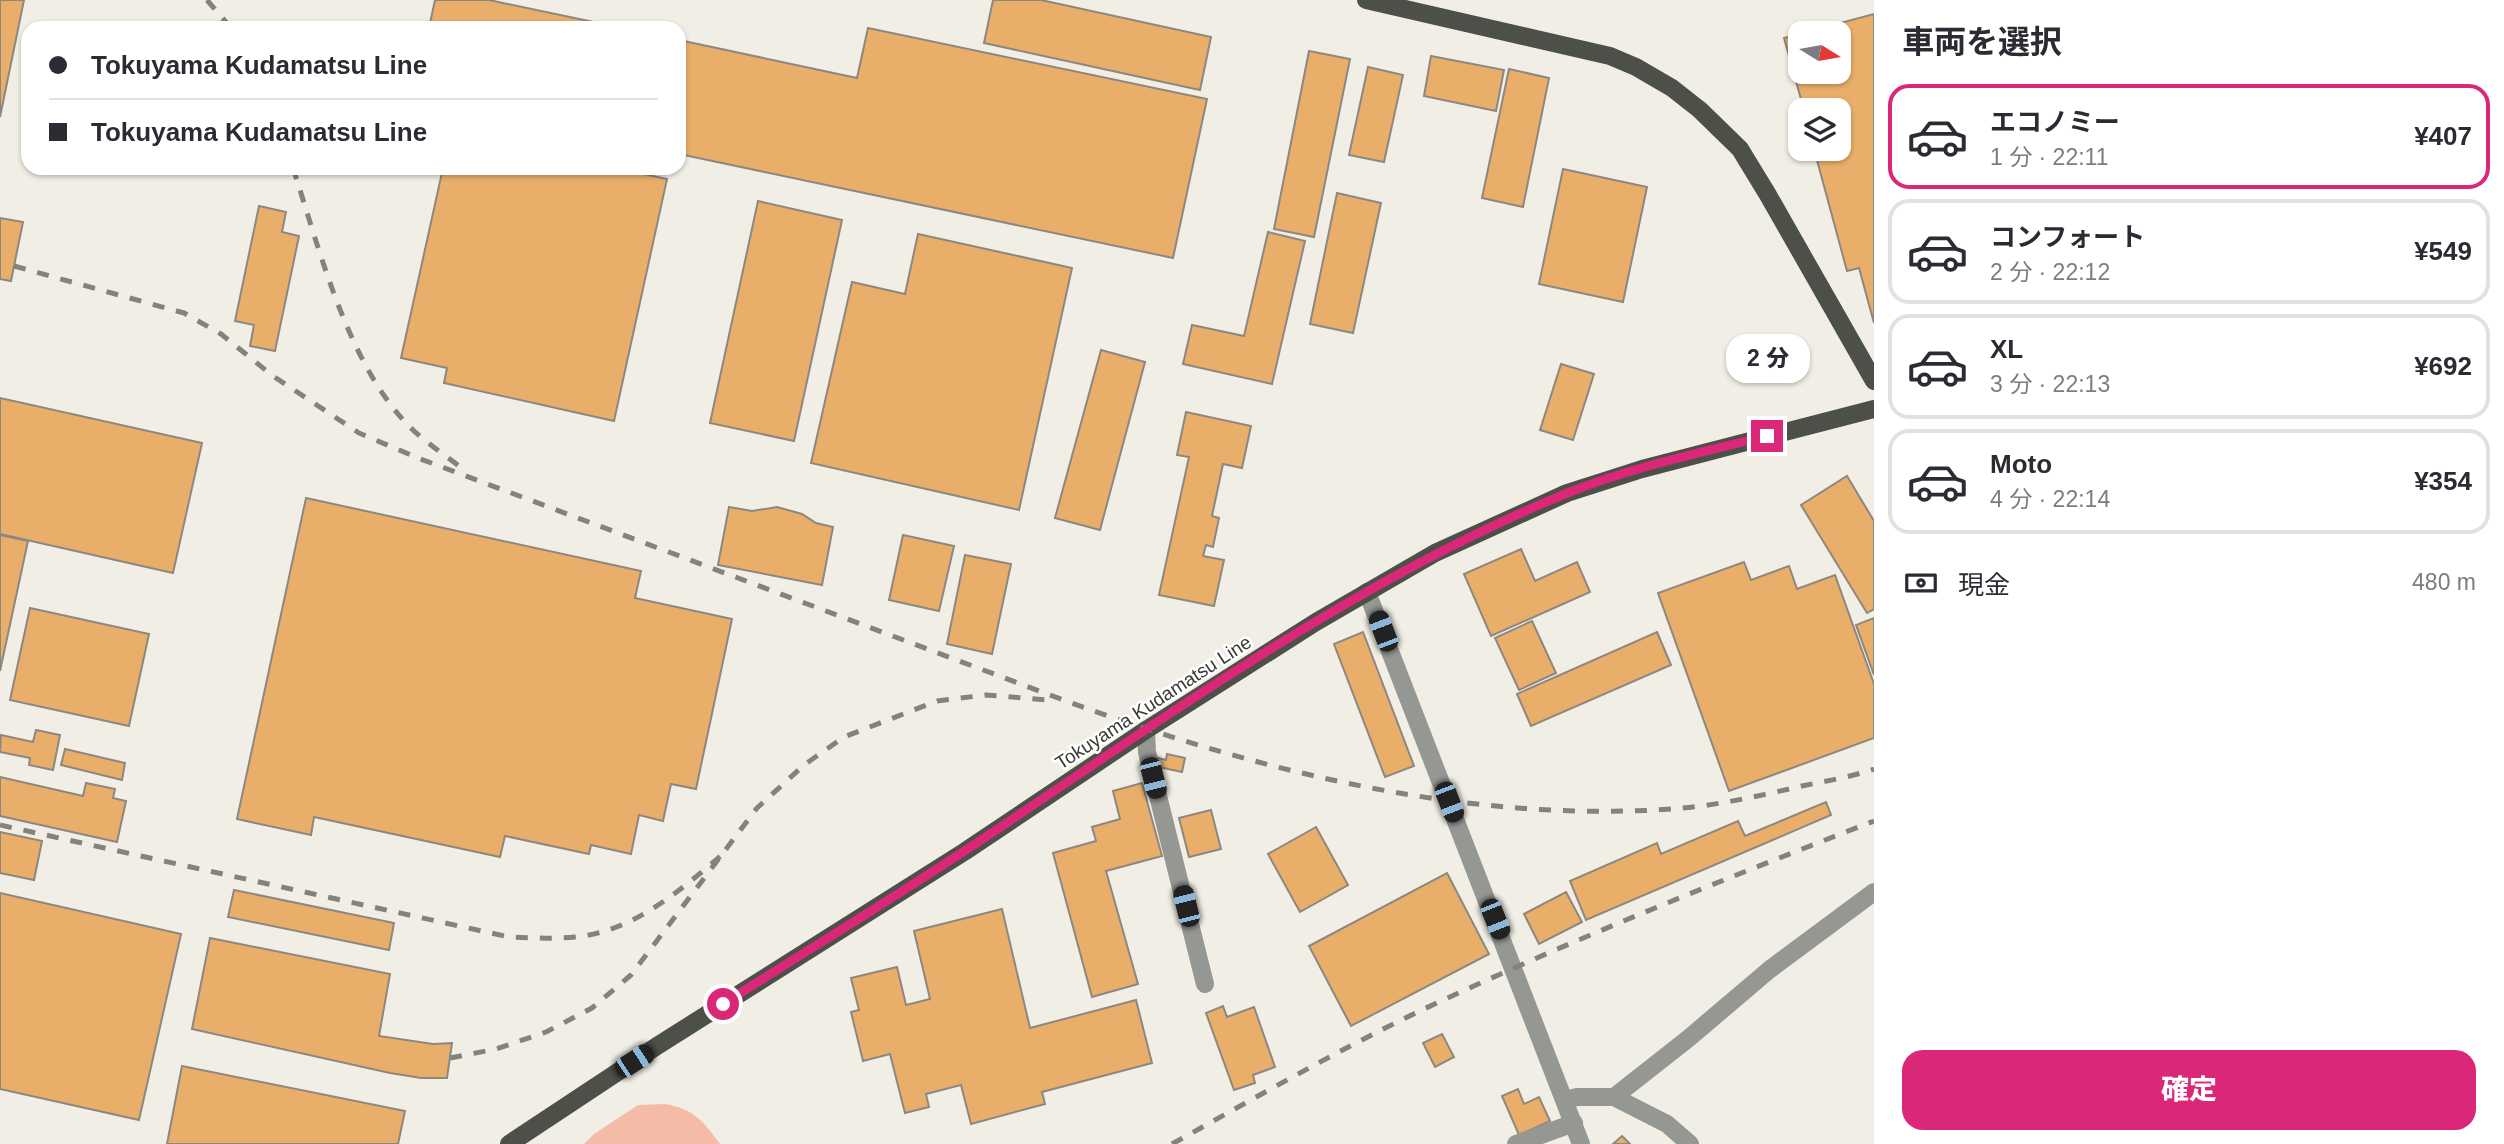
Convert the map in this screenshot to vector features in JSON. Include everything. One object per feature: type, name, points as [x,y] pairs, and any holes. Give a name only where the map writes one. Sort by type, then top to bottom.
[{"type":"main road","points":[[1366,0],[1610,56],[1636,67],[1672,88],[1700,110],[1740,149],[1874,381]]},
{"type":"main road","name":"Tokuyama Kudamatsu Line","points":[[509,1144],[964,852],[1146,730],[1435,552],[1567,493],[1642,469],[1874,409]]},
{"type":"street","points":[[1367,592],[1581,1144]]},
{"type":"street","points":[[1146,730],[1147,752],[1205,984]]},
{"type":"street","points":[[1614,1097],[1769,970],[1874,892]]},
{"type":"street","points":[[1565,1100],[1577,1097],[1614,1097],[1667,1124],[1690,1144]]},
{"type":"street","points":[[1516,1144],[1574,1123]]},
{"type":"shaded area","points":[[665,1104],[683,1109],[697,1117],[720,1144],[584,1144],[594,1134],[638,1105]]},
{"type":"building","points":[[0,0],[24,0],[0,117]]},
{"type":"building","points":[[435,0],[489,0],[589,21],[430,21]]},
{"type":"building","points":[[993,0],[1041,0],[1211,37],[1200,90],[984,43]]},
{"type":"building","points":[[1874,14],[1874,323],[1859,268],[1847,271],[1817,161],[1851,161],[1851,98],[1801,98],[1797,84],[1852,84],[1852,21],[1848,21]]},
{"type":"building","points":[[868,28],[1207,99],[1173,258],[686,155],[686,41],[857,78]]},
{"type":"building","points":[[1788,37],[1788,52],[1784,38]]},
{"type":"building","points":[[1309,51],[1350,59],[1314,237],[1274,229]]},
{"type":"building","points":[[1431,56],[1504,70],[1496,111],[1424,96]]},
{"type":"building","points":[[1368,67],[1403,75],[1384,162],[1349,155]]},
{"type":"building","points":[[1509,69],[1549,78],[1523,207],[1482,198]]},
{"type":"building","points":[[1563,169],[1647,187],[1623,302],[1539,284]]},
{"type":"building","points":[[441,175],[648,175],[667,179],[614,421],[444,383],[447,368],[401,358]]},
{"type":"building","points":[[1337,193],[1381,203],[1353,333],[1310,324]]},
{"type":"building","points":[[758,201],[842,220],[794,441],[710,423]]},
{"type":"building","points":[[259,206],[286,212],[282,232],[299,236],[275,351],[250,346],[254,325],[235,321]]},
{"type":"building","points":[[0,218],[23,222],[11,281],[0,279]]},
{"type":"building","points":[[1268,232],[1305,241],[1272,384],[1183,364],[1192,325],[1244,336]]},
{"type":"building","points":[[918,234],[1072,268],[1019,510],[811,463],[852,282],[905,294]]},
{"type":"building","points":[[1101,350],[1145,362],[1100,530],[1055,518]]},
{"type":"building","points":[[1561,364],[1594,374],[1573,440],[1540,430]]},
{"type":"building","points":[[0,398],[202,443],[173,573],[0,534]]},
{"type":"building","points":[[1186,412],[1251,426],[1242,468],[1223,464],[1212,516],[1219,518],[1213,547],[1206,545],[1203,556],[1224,560],[1214,606],[1159,595],[1189,457],[1177,455]]},
{"type":"building","points":[[1847,476],[1874,521],[1874,609],[1867,613],[1801,505]]},
{"type":"building","points":[[306,498],[641,571],[635,598],[732,619],[696,789],[671,784],[663,821],[639,815],[631,854],[591,845],[589,854],[505,836],[500,857],[314,817],[311,835],[237,819]]},
{"type":"building","points":[[729,507],[752,511],[777,507],[833,527],[822,585],[718,565]]},
{"type":"building","points":[[0,535],[28,541],[0,671]]},
{"type":"building","points":[[903,535],[954,546],[939,611],[889,600]]},
{"type":"building","points":[[1521,549],[1535,581],[1577,562],[1590,592],[1491,636],[1464,574]]},
{"type":"building","points":[[965,555],[1011,564],[992,654],[947,644]]},
{"type":"building","points":[[1744,562],[1751,580],[1789,566],[1797,589],[1835,575],[1874,684],[1874,738],[1729,791],[1658,593]]},
{"type":"building","points":[[30,608],[149,634],[129,726],[10,700]]},
{"type":"building","points":[[1874,618],[1874,675],[1856,625]]},
{"type":"building","points":[[1532,621],[1556,673],[1519,690],[1495,638]]},
{"type":"building","points":[[1363,632],[1414,766],[1385,777],[1334,644]]},
{"type":"building","points":[[1657,632],[1671,665],[1531,726],[1517,694]]},
{"type":"building","points":[[36,730],[60,735],[53,770],[29,765],[30,758],[0,752],[1,735],[33,742]]},
{"type":"building","points":[[65,749],[125,763],[122,780],[61,765]]},
{"type":"building","points":[[1167,754],[1185,758],[1182,772],[1154,766],[1155,757],[1166,760]]},
{"type":"building","points":[[0,777],[83,796],[86,783],[115,789],[113,798],[126,801],[117,842],[0,816]]},
{"type":"building","points":[[1142,783],[1162,856],[1106,871],[1138,984],[1092,997],[1053,853],[1096,841],[1092,827],[1120,819],[1113,791]]},
{"type":"building","points":[[1826,802],[1831,815],[1586,920],[1570,881],[1657,843],[1661,854],[1738,821],[1745,836]]},
{"type":"building","points":[[1211,810],[1221,849],[1189,857],[1179,818]]},
{"type":"building","points":[[1316,827],[1348,885],[1300,912],[1268,854]]},
{"type":"building","points":[[0,832],[42,841],[34,880],[0,873]]},
{"type":"building","points":[[1447,873],[1489,954],[1351,1026],[1309,946]]},
{"type":"building","points":[[234,890],[394,923],[389,950],[228,917]]},
{"type":"building","points":[[1566,892],[1582,922],[1539,944],[1524,914]]},
{"type":"building","points":[[0,893],[181,934],[139,1120],[0,1089]]},
{"type":"building","points":[[1002,909],[1030,1028],[1136,1000],[1152,1063],[1042,1092],[1045,1104],[971,1124],[961,1085],[926,1094],[929,1107],[905,1113],[890,1054],[863,1061],[851,1012],[859,1010],[851,978],[897,967],[906,1005],[930,999],[914,931]]},
{"type":"building","points":[[210,938],[390,974],[379,1036],[433,1044],[452,1043],[447,1078],[421,1078],[390,1073],[192,1029]]},
{"type":"building","points":[[1223,1006],[1227,1017],[1254,1007],[1275,1067],[1253,1075],[1255,1083],[1234,1090],[1206,1013]]},
{"type":"building","points":[[1442,1034],[1454,1057],[1435,1067],[1423,1043]]},
{"type":"building","points":[[182,1066],[405,1111],[398,1144],[167,1144]]},
{"type":"building","points":[[1518,1089],[1524,1104],[1539,1097],[1550,1121],[1519,1135],[1502,1096]]},
{"type":"building","points":[[1622,1136],[1630,1144],[1613,1144]]},
{"type":"railway","points":[[207,0],[225,21]]},
{"type":"railway","points":[[295,175],[339,307],[371,375],[391,405],[413,430],[464,470]]},
{"type":"railway","points":[[14,266],[184,313],[221,334],[273,376],[359,433],[418,458],[1066,701],[1139,726],[1288,770],[1440,799],[1517,808],[1594,811],[1704,806],[1838,779],[1874,769]]},
{"type":"railway","points":[[450,1058],[496,1049],[546,1032],[592,1008],[631,975],[757,808],[804,765],[844,737],[937,701],[986,695],[1048,700]]},
{"type":"railway","points":[[1172,1144],[1424,1009],[1647,911],[1874,821]]},
{"type":"railway","points":[[0,825],[509,937],[526,938],[575,937],[617,927],[673,895],[724,853]]},
{"type":"route","points":[[723,1004],[964,852],[1146,730],[1316,622],[1435,552],[1567,493],[1642,469],[1767,436]]}]
